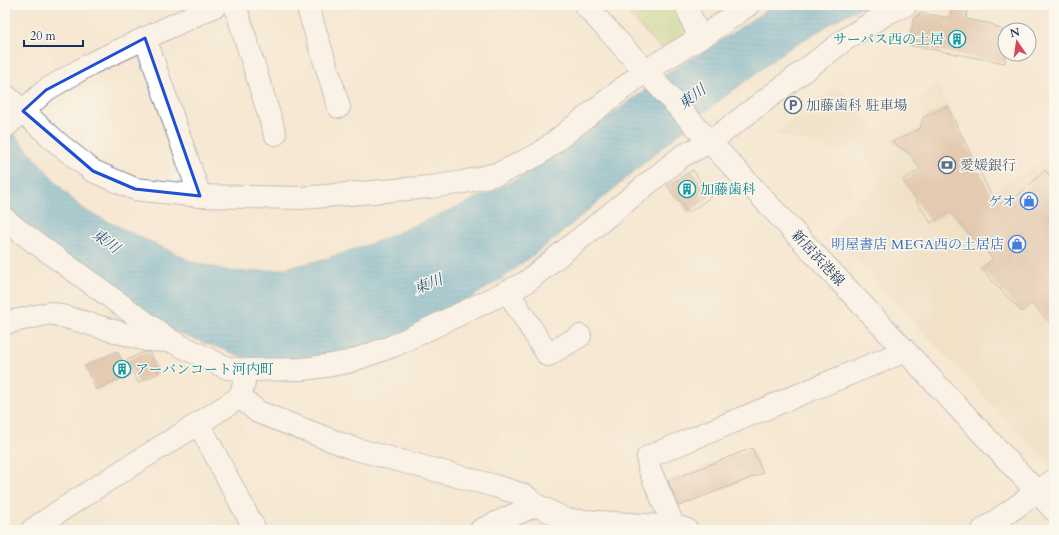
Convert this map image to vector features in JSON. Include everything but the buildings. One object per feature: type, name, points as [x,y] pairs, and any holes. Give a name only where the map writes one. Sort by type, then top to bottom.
[{"type":"street","points":[[5,127],[46,90],[92,63],[217,5]]},
{"type":"street","points":[[235,5],[275,134]]},
{"type":"street","points":[[307,5],[339,107]]},
{"type":"street","name":"新居浜港線","points":[[584,5],[905,351],[1045,486],[1054,510]]},
{"type":"street","points":[[686,5],[699,38]]},
{"type":"street","points":[[5,95],[60,145],[93,171],[135,189],[200,196],[302,198],[430,187],[464,182],[500,173],[539,154],[646,72],[710,32],[748,5]]},
{"type":"street","points":[[5,219],[171,341],[227,368],[248,370],[303,369],[348,362],[393,346],[525,283],[682,156],[708,140],[846,39],[890,12],[906,5]]},
{"type":"street","points":[[145,38],[200,196]]},
{"type":"street","points":[[508,292],[548,355],[580,336]]},
{"type":"street","points":[[5,324],[52,313],[146,340],[171,341]]},
{"type":"street","points":[[240,397],[258,412],[352,448],[524,495],[566,525],[681,529],[649,468],[648,457],[905,351]]},
{"type":"street","points":[[32,530],[66,506],[240,397],[248,370]]},
{"type":"street","points":[[199,424],[255,530]]},
{"type":"street","points":[[982,530],[1045,486]]},
{"type":"street","points":[[481,530],[536,504]]},
{"type":"highlighted area","points":[[145,38],[200,196],[135,189],[93,171],[23,111],[46,90]]},
{"type":"shaded area","points":[[937,84],[993,191],[1054,154],[1054,347],[1050,349],[1054,359],[1053,470],[829,231],[878,183],[861,144],[859,143],[836,150],[774,134],[838,86],[875,131]]},
{"type":"green space","points":[[620,5],[681,5],[692,31],[668,48],[659,47]]},
{"type":"water","name":"東川","points":[[774,5],[868,5],[847,14],[785,51],[701,115],[553,240],[501,279],[469,299],[374,348],[305,361],[252,360],[167,329],[69,262],[5,205],[5,124],[64,191],[84,210],[193,262],[234,272],[276,270],[322,260],[378,241],[496,190],[541,164],[585,135],[669,72],[707,50]]},
{"type":"place","name":"サーパス西の土居","points":[[957,39]]},
{"type":"place","name":"加藤歯科 駐車場","points":[[793,105]]},
{"type":"place","name":"愛媛銀行","points":[[947,165]]},
{"type":"place","name":"加藤歯科","points":[[687,189]]},
{"type":"place","name":"ゲオ","points":[[1029,201]]},
{"type":"place","name":"明屋書店 MEGA西の土居店","points":[[1017,244]]},
{"type":"place","name":"アーバンコート河内町","points":[[122,369]]}]
